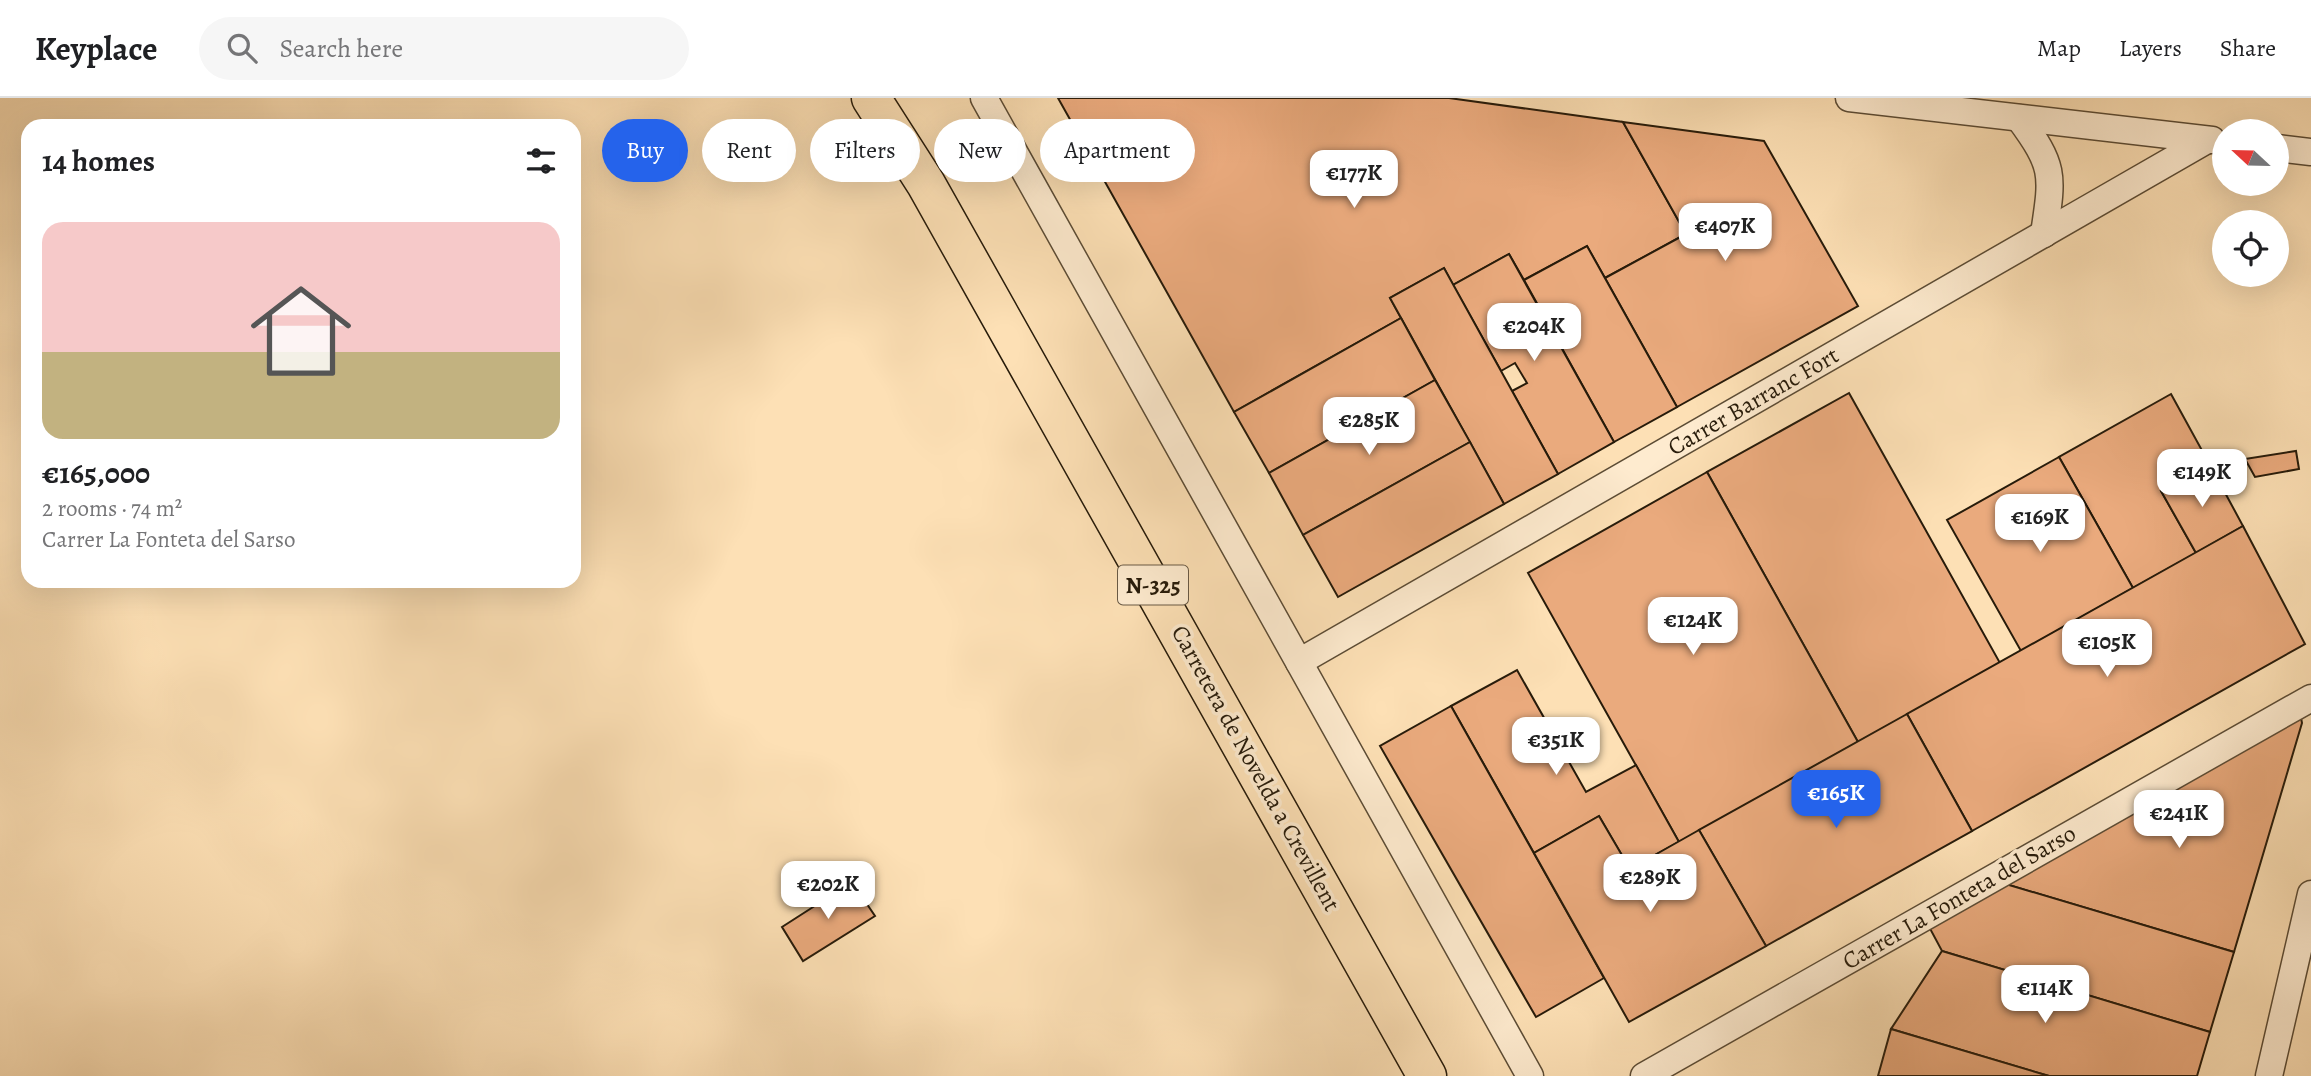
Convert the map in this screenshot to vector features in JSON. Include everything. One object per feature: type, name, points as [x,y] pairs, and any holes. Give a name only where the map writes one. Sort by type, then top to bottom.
[{"type":"highway","name":"Carretera de Novelda a Crevillent","points":[[871,98],[933,195],[1427,1076]]},
{"type":"street","points":[[984,98],[1530,1076]]},
{"type":"street","points":[[1849,98],[1888,100],[2212,141]]},
{"type":"street","points":[[2018,118],[2040,147],[2051,175],[2044,233]]},
{"type":"street","name":"Carrer Barranc Fort","points":[[1299,662],[2044,233],[2212,143]]},
{"type":"street","points":[[2289,149],[2311,152]]},
{"type":"street","name":"Carrer La Fonteta del Sarso","points":[[1644,1076],[2311,698]]},
{"type":"street","points":[[2269,1076],[2311,894]]},
{"type":"building","points":[[1058,98],[1449,98],[1623,122],[1686,234],[1605,278],[1587,246],[1524,280],[1509,254],[1453,285],[1444,268],[1390,298],[1401,318],[1234,412],[1105,182],[1195,182],[1195,119],[1070,119]]},
{"type":"building","points":[[1623,122],[1764,141],[1858,306],[1677,407],[1605,278],[1686,234]]},
{"type":"building","points":[[1587,246],[1677,407],[1614,442],[1524,280]]},
{"type":"building","points":[[1509,254],[1614,442],[1558,474],[1512,391],[1527,383],[1515,363],[1501,371],[1453,285]]},
{"type":"building","points":[[1444,268],[1558,474],[1504,504],[1390,298]]},
{"type":"building","points":[[1401,318],[1435,380],[1269,473],[1234,412]]},
{"type":"building","points":[[1435,380],[1470,442],[1303,535],[1269,473]]},
{"type":"building","points":[[1849,393],[2000,663],[1858,742],[1707,472]]},
{"type":"building","points":[[2171,394],[2210,465],[2161,491],[2196,553],[2133,588],[2059,457]]},
{"type":"building","points":[[1470,442],[1504,504],[1338,597],[1303,535]]},
{"type":"building","points":[[2296,451],[2299,469],[2255,477],[2245,459]]},
{"type":"building","points":[[2059,457],[2133,588],[2021,651],[1947,520]]},
{"type":"building","points":[[2210,465],[2243,526],[2196,553],[2161,491]]},
{"type":"building","points":[[1707,472],[1858,742],[1679,842],[1528,573]]},
{"type":"building","points":[[2243,526],[2305,644],[1972,831],[1907,714]]},
{"type":"building","points":[[1517,670],[1586,792],[1636,765],[1679,842],[1630,869],[1599,816],[1534,853],[1451,706]]},
{"type":"building","points":[[1451,706],[1604,978],[1536,1017],[1380,746]]},
{"type":"building","points":[[1907,714],[1972,831],[1766,946],[1699,830]]},
{"type":"building","points":[[2301,718],[2302,723],[2234,952],[1999,882]]},
{"type":"building","points":[[1599,816],[1630,869],[1699,830],[1766,946],[1629,1022],[1534,853]]},
{"type":"building","points":[[852,882],[875,916],[803,961],[782,927]]},
{"type":"building","points":[[1999,882],[2234,952],[2210,1032],[1942,951],[1927,923]]},
{"type":"building","points":[[1942,951],[2210,1032],[2197,1076],[2049,1076],[1891,1029]]},
{"type":"building","points":[[1891,1029],[2049,1076],[1878,1076]]}]
